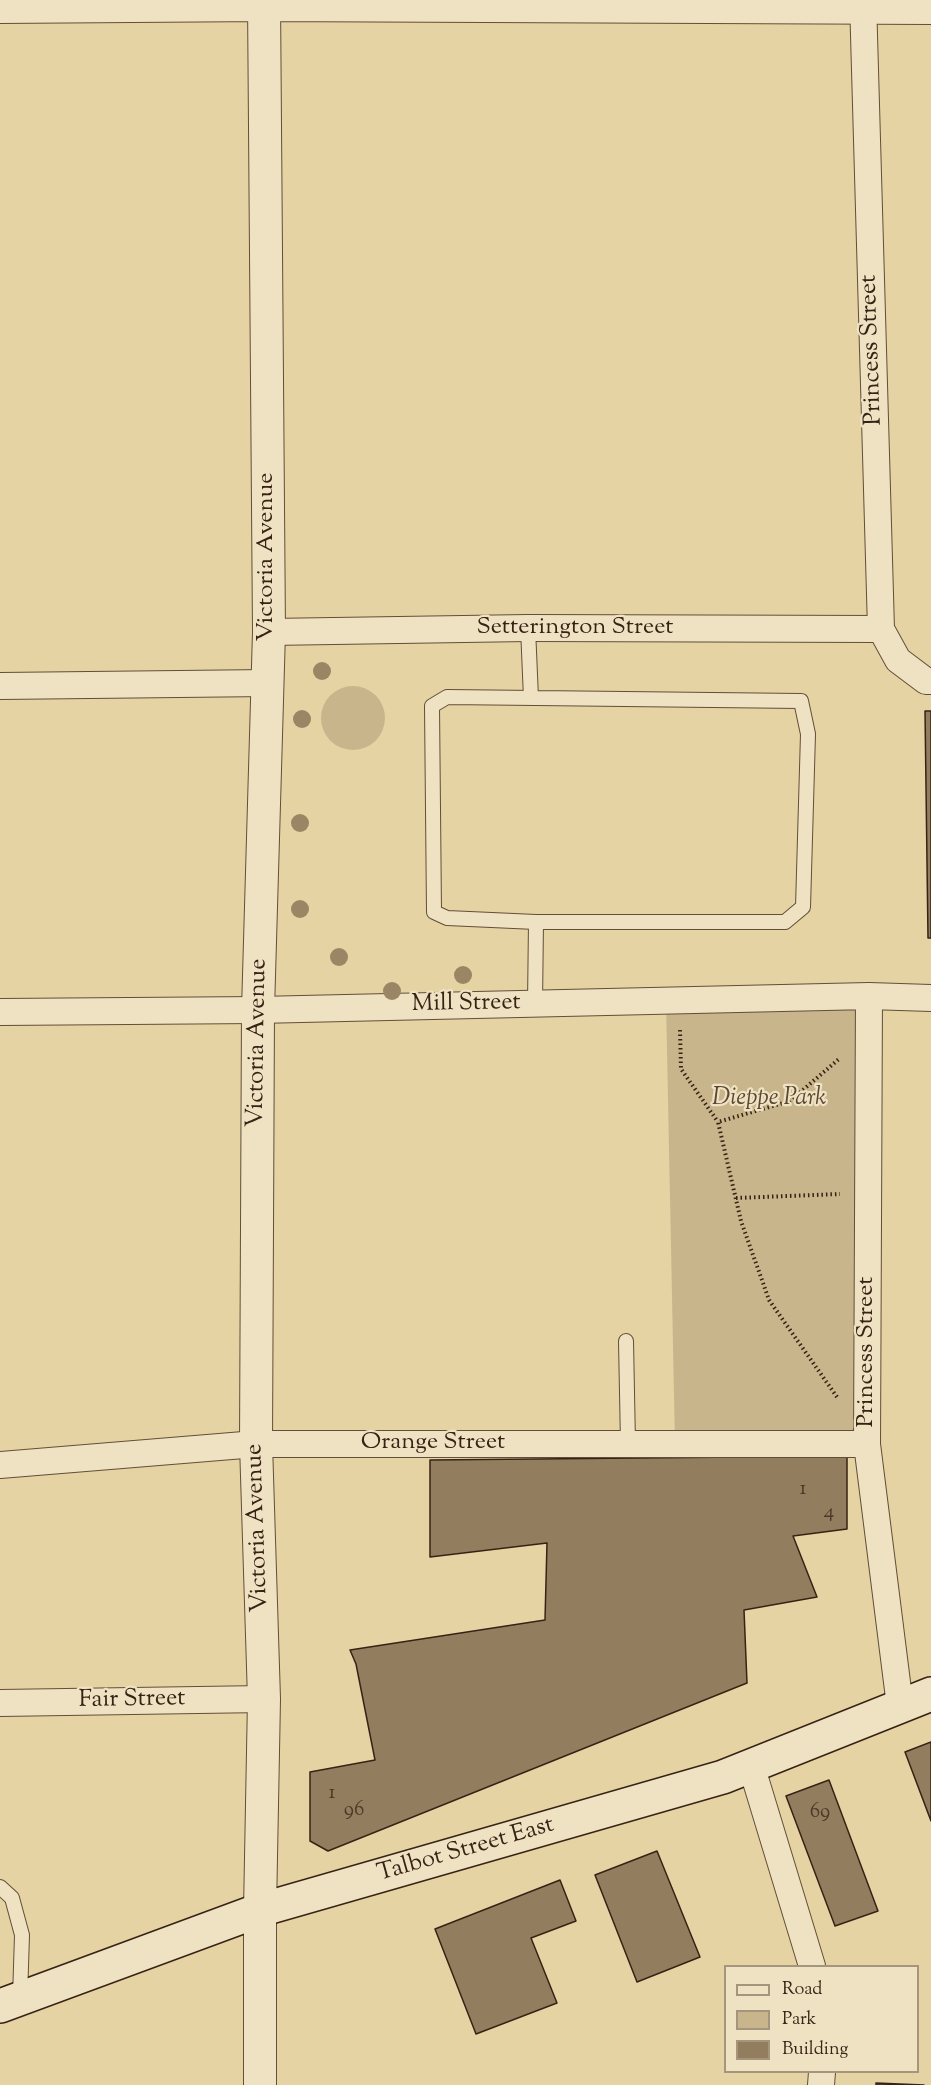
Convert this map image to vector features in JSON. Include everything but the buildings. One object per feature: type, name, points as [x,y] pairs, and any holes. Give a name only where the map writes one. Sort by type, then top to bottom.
[{"type":"main road","name":"Talbot Street East","points":[[10,2002],[260,1911],[723,1777],[931,1694]]},
{"type":"street","points":[[0,7],[264,3],[863,4],[931,8]]},
{"type":"street","name":"Victoria Avenue","points":[[260,2085],[260,1911],[264,1699],[256,1444],[258,1010],[269,632],[264,3]]},
{"type":"street","name":"Princess Street","points":[[863,4],[881,629],[898,660],[929,681]]},
{"type":"street","name":"Setterington Street","points":[[269,632],[528,628],[881,629]]},
{"type":"street","points":[[0,686],[267,683]]},
{"type":"street","name":"Princess Street","points":[[869,996],[867,1444],[900,1706]]},
{"type":"street","name":"Mill Street","points":[[0,1012],[258,1010],[869,996],[931,998]]},
{"type":"street","name":"Orange Street","points":[[0,1465],[256,1444],[867,1444]]},
{"type":"street","name":"Fair Street","points":[[0,1703],[264,1699]]},
{"type":"street","points":[[751,1765],[812,1965]]},
{"type":"lane","points":[[528,628],[531,698]]},
{"type":"lane","points":[[447,697],[801,701],[808,734],[804,907],[785,922],[536,922],[447,918],[434,912],[432,706],[447,697]]},
{"type":"lane","points":[[536,922],[536,1004]]},
{"type":"lane","points":[[626,1341],[628,1444]]},
{"type":"lane","points":[[0,1887],[12,1898],[22,1935],[10,2002]]},
{"type":"path","points":[[680,1000],[681,1069],[718,1122],[741,1221],[769,1299],[867,1444]]},
{"type":"path","points":[[718,1122],[790,1101],[869,1034]]},
{"type":"path","points":[[736,1198],[868,1193]]},
{"type":"green space","points":[[353,686],[365,688],[376,695],[383,706],[385,718],[383,730],[376,741],[365,748],[353,750],[341,748],[330,741],[323,730],[321,718],[323,706],[330,695],[341,688]]},
{"type":"green space","name":"Dieppe Park","points":[[869,996],[867,1444],[675,1444],[666,1000]]}]
